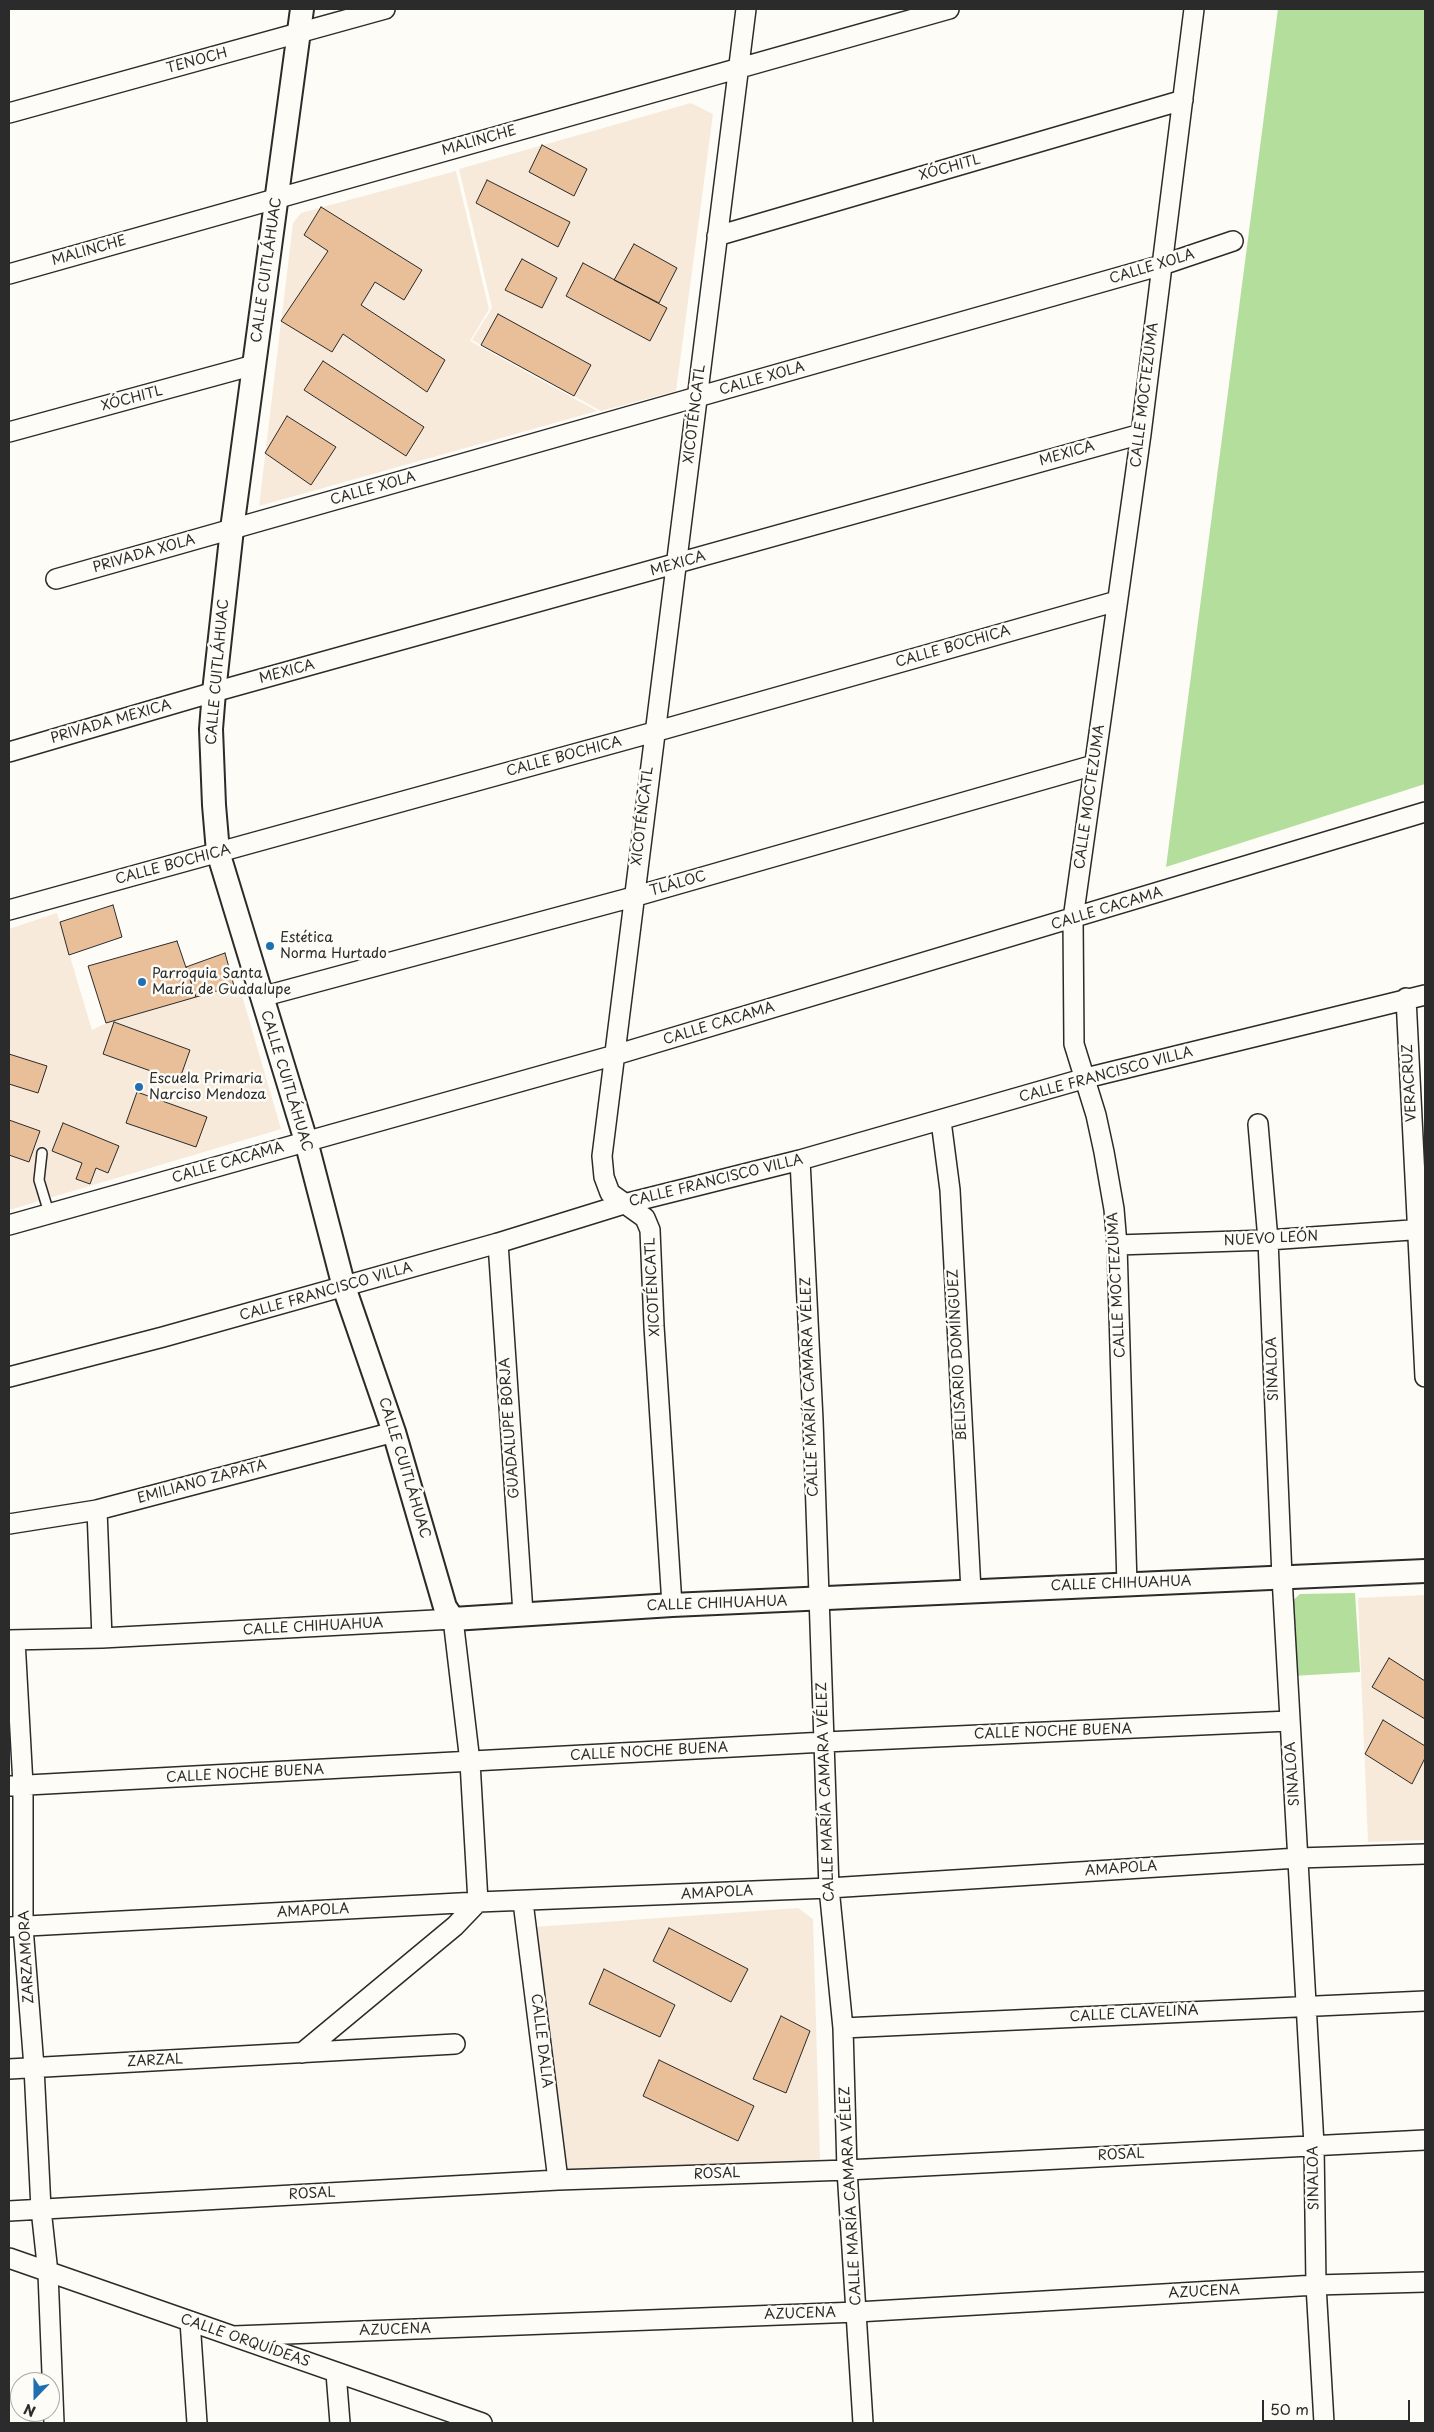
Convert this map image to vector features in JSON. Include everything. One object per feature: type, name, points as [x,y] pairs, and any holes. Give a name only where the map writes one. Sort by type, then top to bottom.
[{"type":"street","name":"CALLE CUITLÁHUAC","points":[[302,9],[232,529],[214,692],[211,729],[218,852],[306,1141],[344,1287],[394,1432],[445,1607],[453,1619],[470,1762],[478,1902]]},
{"type":"street","name":"TENOCH","points":[[9,113],[385,9]]},
{"type":"street","name":"XICOTÉNCATL","points":[[672,1605],[650,1230],[645,1218],[610,1193],[604,1177],[602,1156],[633,897],[746,9]]},
{"type":"street","name":"MALINCHE","points":[[9,274],[949,9]]},
{"type":"street","name":"CALLE MOCTEZUMA","points":[[1127,1585],[1118,1245],[1104,1152],[1086,1078],[1074,1044],[1073,919],[1141,434],[1194,9]]},
{"type":"street","name":"XÓCHITL","points":[[717,236],[1183,100]]},
{"type":"street","name":"CALLE XOLA","points":[[232,529],[1162,265],[1234,241]]},
{"type":"street","name":"XÓCHITL","points":[[9,432],[254,365]]},
{"type":"street","name":"MEXICA","points":[[214,692],[1141,434]]},
{"type":"street","name":"PRIVADA XOLA","points":[[56,579],[232,529]]},
{"type":"street","name":"CALLE BOCHICA","points":[[9,910],[654,732],[1117,601]]},
{"type":"street","name":"PRIVADA MEXICA","points":[[9,752],[214,692]]},
{"type":"street","name":"TLÁLOC","points":[[261,997],[633,897],[1094,765]]},
{"type":"street","name":"CALLE CACAMA","points":[[9,1225],[615,1055],[1425,812]]},
{"type":"street","name":"CALLE FRANCISCO VILLA","points":[[9,1377],[164,1337],[498,1243],[624,1204],[800,1160],[1086,1078],[1406,998],[1425,995]]},
{"type":"street","name":"VERACRUZ","points":[[1406,998],[1422,1230],[1425,1377]]},
{"type":"street","name":"BELISARIO DOMÍNGUEZ","points":[[941,1121],[950,1190],[971,1591]]},
{"type":"street","name":"SINALOA","points":[[1258,1124],[1268,1240],[1289,1721],[1314,2146],[1316,2285],[1324,2423]]},
{"type":"street","name":"CALLE MARÍA CAMARA VÉLEZ","points":[[800,1160],[813,1420],[829,1888],[843,2028],[847,2170],[863,2423]]},
{"type":"street","name":"NUEVO LEÓN","points":[[1118,1245],[1268,1240],[1422,1230]]},
{"type":"street","name":"GUADALUPE BORJA","points":[[498,1243],[523,1613]]},
{"type":"street","name":"EMILIANO ZAPATA","points":[[9,1524],[97,1510],[394,1432]]},
{"type":"street","points":[[97,1510],[102,1638]]},
{"type":"street","name":"CALLE CHIHUAHUA","points":[[12,1640],[102,1638],[672,1605],[818,1600],[971,1591],[1425,1571]]},
{"type":"street","name":"ZARZAMORA","points":[[12,1640],[16,1786],[16,1927],[34,2067],[40,2209],[48,2273],[54,2423]]},
{"type":"street","name":"CALLE NOCHE BUENA","points":[[16,1786],[825,1742],[1289,1721]]},
{"type":"street","name":"AMAPOLA","points":[[16,1927],[478,1902],[523,1902],[829,1888],[1298,1858],[1425,1854]]},
{"type":"street","points":[[302,2053],[455,1926],[478,1902]]},
{"type":"street","name":"CALLE DALIA","points":[[523,1902],[558,2180]]},
{"type":"street","name":"CALLE CLAVELINA","points":[[843,2028],[1425,2000]]},
{"type":"street","name":"ZARZAL","points":[[9,2069],[455,2044]]},
{"type":"street","name":"ROSAL","points":[[9,2211],[558,2180],[847,2170],[1425,2140]]},
{"type":"street","name":"CALLE ORQUÍDEAS","points":[[9,2258],[477,2423]]},
{"type":"street","name":"AZUCENA","points":[[234,2336],[857,2312],[1316,2285],[1425,2282]]},
{"type":"street","points":[[190,2322],[197,2423]]},
{"type":"street","points":[[336,2373],[340,2423]]},
{"type":"lane","points":[[42,1153],[39,1180],[49,1214]]},
{"type":"shaded area","points":[[691,103],[713,114],[676,391],[601,411],[472,340],[492,308],[459,169]]},
{"type":"shaded area","points":[[456,171],[489,309],[470,341],[597,411],[259,506],[293,223],[301,213]]},
{"type":"shaded area","name":"Escuela Primaria Narciso Mendoza","points":[[57,913],[92,1030],[117,1018],[239,985],[281,1129],[9,1210],[9,929]]},
{"type":"shaded area","points":[[1425,1595],[1425,1840],[1368,1842],[1358,1598]]},
{"type":"shaded area","points":[[798,1908],[813,1919],[820,2161],[566,2172],[534,1927]]},
{"type":"green space","points":[[1278,9],[1425,9],[1425,784],[1166,867]]},
{"type":"green space","points":[[1355,1593],[1360,1672],[1293,1676],[1290,1603],[1300,1594]]},
{"type":"building","points":[[542,145],[587,169],[574,196],[529,172]]},
{"type":"building","points":[[487,180],[570,222],[558,247],[476,203]]},
{"type":"building","points":[[321,207],[422,270],[404,300],[375,282],[361,305],[445,360],[427,392],[343,334],[332,352],[281,321],[328,251],[304,235]]},
{"type":"building","points":[[634,244],[677,268],[659,303],[614,280]]},
{"type":"building","points":[[522,259],[557,278],[542,308],[505,290]]},
{"type":"building","points":[[583,263],[667,308],[650,341],[566,296]]},
{"type":"building","points":[[498,314],[591,365],[574,396],[481,345]]},
{"type":"building","points":[[323,361],[424,427],[406,456],[304,390]]},
{"type":"building","points":[[287,416],[336,447],[311,485],[265,453]]},
{"type":"building","points":[[113,905],[122,937],[69,955],[60,922]]},
{"type":"building","name":"Parroquia Santa María de Guadalupe","points":[[177,941],[196,997],[106,1023],[88,966]]},
{"type":"building","points":[[225,953],[234,986],[196,997],[186,967]]},
{"type":"building","points":[[114,1022],[190,1050],[179,1081],[103,1054]]},
{"type":"building","points":[[9,1054],[47,1066],[38,1093],[9,1084]]},
{"type":"building","points":[[137,1092],[207,1117],[196,1147],[126,1123]]},
{"type":"building","points":[[9,1120],[40,1131],[29,1162],[9,1155]]},
{"type":"building","points":[[63,1123],[119,1146],[108,1173],[96,1168],[90,1184],[76,1179],[82,1163],[52,1151]]},
{"type":"building","points":[[1389,1658],[1425,1681],[1425,1719],[1372,1687]]},
{"type":"building","points":[[1383,1720],[1425,1746],[1425,1758],[1412,1784],[1365,1754]]},
{"type":"building","points":[[669,1928],[748,1969],[731,2002],[653,1961]]},
{"type":"building","points":[[604,1969],[675,2005],[660,2037],[589,2004]]},
{"type":"building","points":[[781,2016],[810,2031],[786,2093],[753,2079]]},
{"type":"building","points":[[659,2060],[754,2106],[738,2141],[643,2096]]},
{"type":"place","name":"Estética Norma Hurtado","points":[[270,946]]},
{"type":"place","name":"Parroquia Santa María de Guadalupe","points":[[142,982]]},
{"type":"place","name":"Escuela Primaria Narciso Mendoza","points":[[139,1087]]}]
